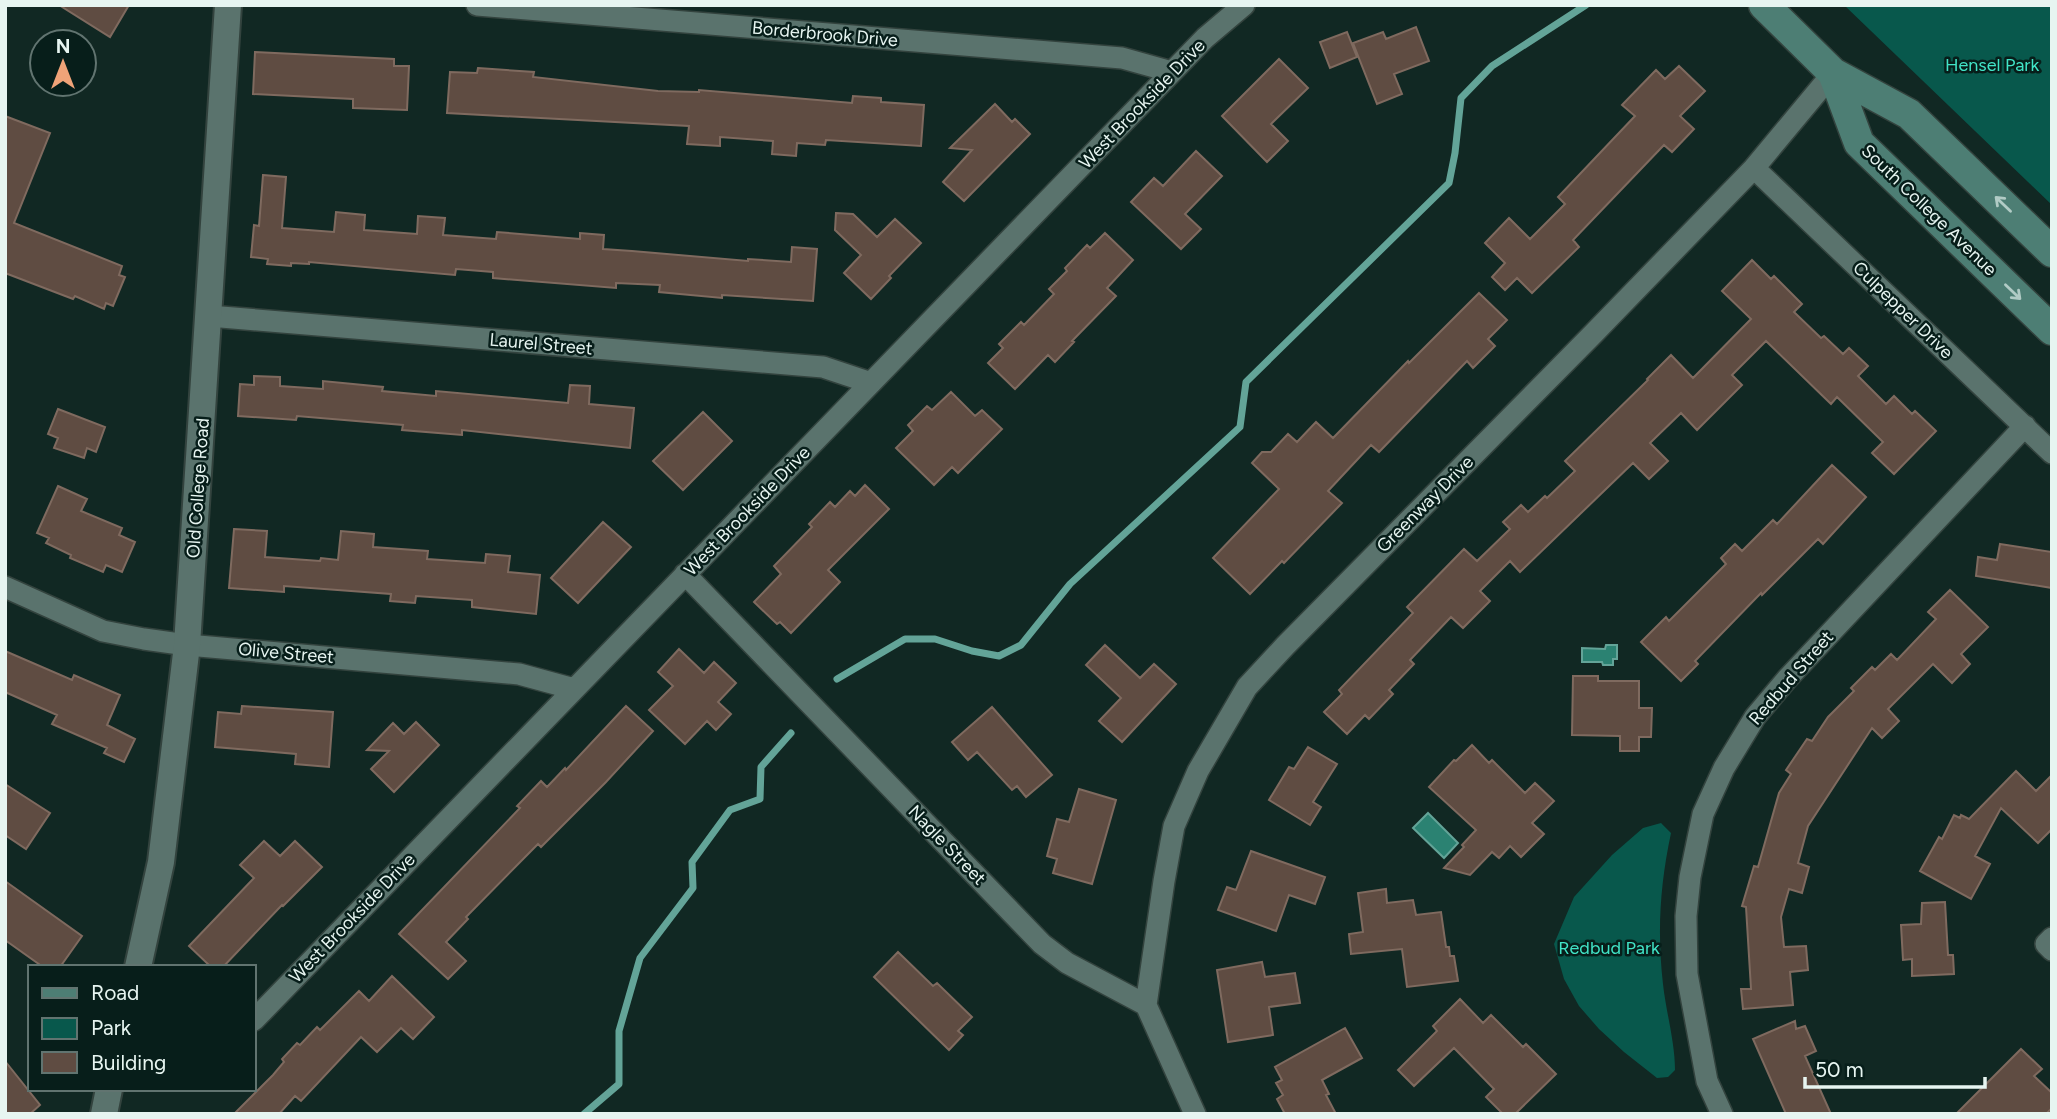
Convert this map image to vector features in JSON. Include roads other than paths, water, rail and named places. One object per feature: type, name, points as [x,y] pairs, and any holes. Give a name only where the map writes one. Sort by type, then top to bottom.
[{"type":"main road","name":"South College Avenue","points":[[1764,5],[1833,73],[1909,114],[2052,252]]},
{"type":"main road","name":"South College Avenue","points":[[1833,73],[1859,143],[2052,330]]},
{"type":"street","name":"Old College Road","points":[[138,965],[161,862],[187,645],[228,5]]},
{"type":"street","name":"Borderbrook Drive","points":[[477,5],[1122,58],[1172,72]]},
{"type":"street","name":"West Brookside Drive","points":[[256,1018],[1205,38],[1244,5]]},
{"type":"street","name":"Greenway Drive","points":[[1146,1005],[1174,827],[1198,771],[1247,687],[1754,167],[1833,73]]},
{"type":"street","name":"Culpepper Drive","points":[[1754,167],[2052,453]]},
{"type":"street","name":"Laurel Street","points":[[209,316],[824,367],[871,383]]},
{"type":"street","name":"Redbud Street","points":[[1722,1114],[1707,1081],[1687,974],[1685,916],[1703,814],[1724,768],[1763,707],[2025,426]]},
{"type":"street","name":"Nagle Street","points":[[685,574],[1042,944],[1067,963],[1146,1005]]},
{"type":"street","name":"Olive Street","points":[[5,587],[103,631],[144,639],[519,674],[574,689]]},
{"type":"street","points":[[1146,1005],[1195,1114]]},
{"type":"street","points":[[104,1114],[110,1091]]},
{"type":"waterway","points":[[837,679],[905,639],[935,639],[999,656],[1021,645],[1070,584],[1240,427],[1246,382],[1449,183],[1461,98],[1492,66],[1586,5]]},
{"type":"waterway","points":[[584,1114],[619,1084],[619,1031],[640,958],[693,888],[692,862],[730,810],[760,799],[761,767],[791,733]]},
{"type":"park label","name":"Hensel Park","points":[[1992,65]]},
{"type":"park label","name":"Redbud Park","points":[[1609,948]]}]
